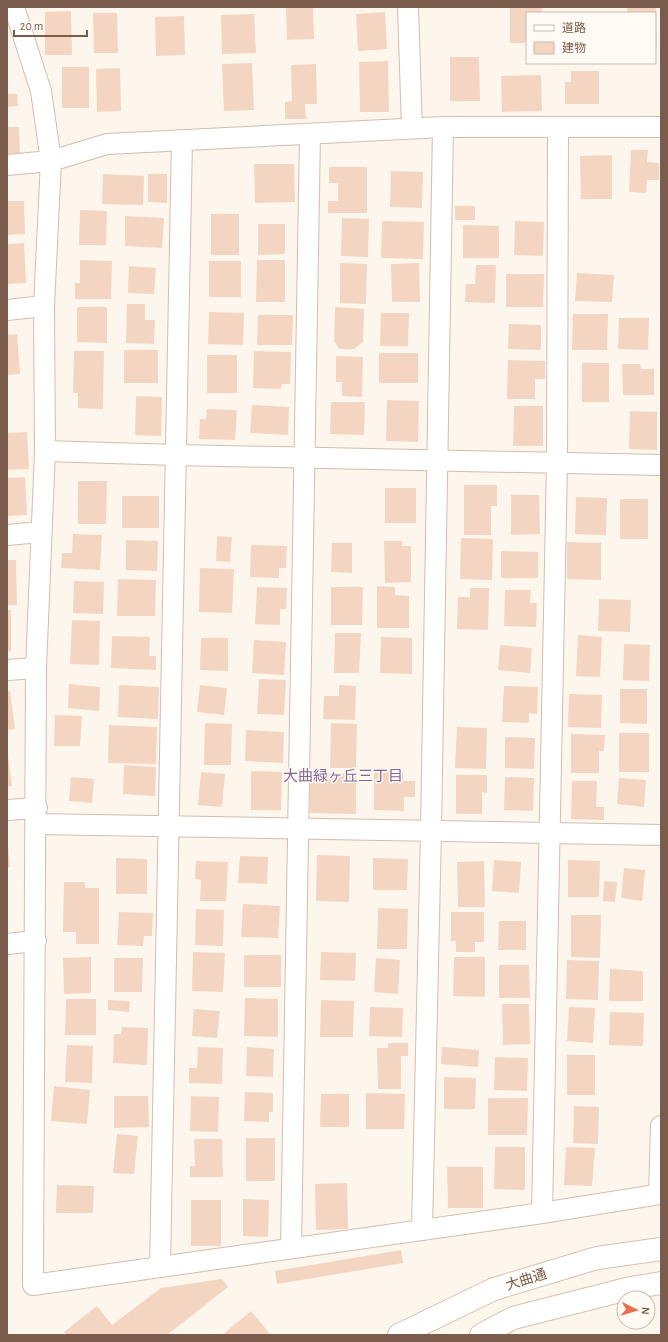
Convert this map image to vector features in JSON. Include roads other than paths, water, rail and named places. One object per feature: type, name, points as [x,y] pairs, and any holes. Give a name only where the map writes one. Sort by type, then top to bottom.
[{"type":"street","points":[[14,7],[15,35],[41,91],[51,161],[44,306],[45,451],[40,532],[36,668],[36,941],[33,1285],[542,1213],[660,1194],[661,1126]]},
{"type":"street","points":[[408,7],[412,128]]},
{"type":"street","points":[[422,1230],[431,830],[443,127]]},
{"type":"street","points":[[7,165],[51,161],[107,144],[443,127],[661,127]]},
{"type":"street","points":[[542,1213],[548,834],[557,463],[558,127]]},
{"type":"street","points":[[291,1248],[310,134]]},
{"type":"street","points":[[160,1267],[170,825],[182,140]]},
{"type":"street","points":[[7,310],[44,306]]},
{"type":"street","points":[[45,451],[661,465]]},
{"type":"street","points":[[7,535],[40,532]]},
{"type":"street","points":[[7,670],[36,668]]},
{"type":"street","points":[[7,810],[36,816],[170,825],[431,830],[548,834],[661,835]]},
{"type":"street","points":[[7,944],[36,941]]},
{"type":"street","name":"大曲通","points":[[399,1335],[494,1289],[597,1258],[661,1249]]},
{"type":"street","points":[[481,1335],[513,1318],[631,1288],[661,1283]]},
{"type":"district","name":"大曲緑ヶ丘三丁目","points":[[343,776]]}]
